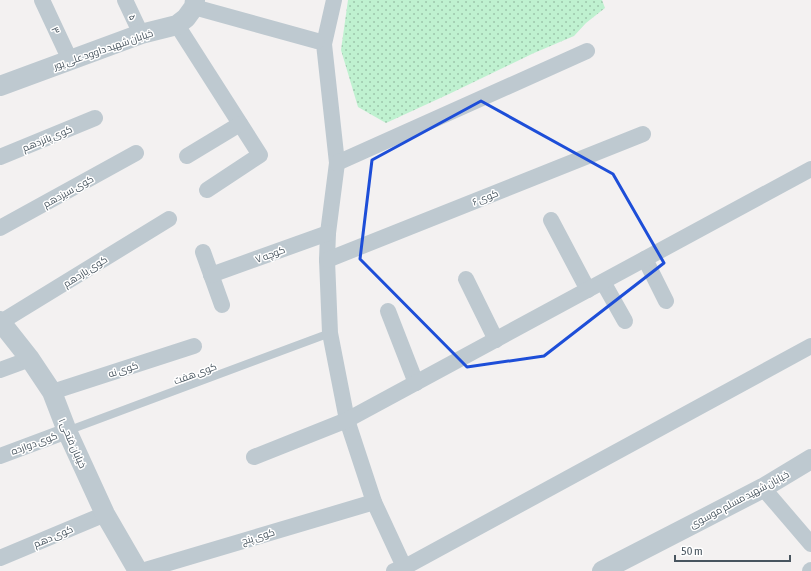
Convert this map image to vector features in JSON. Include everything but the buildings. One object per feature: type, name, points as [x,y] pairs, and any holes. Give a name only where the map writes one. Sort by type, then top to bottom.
[{"type":"street","name":"۳","points":[[42,0],[70,60]]},
{"type":"street","name":"۵","points":[[125,0],[141,34]]},
{"type":"street","points":[[334,0],[324,44],[337,163],[328,232],[327,260],[330,334],[347,420],[374,502],[401,570],[811,346]]},
{"type":"street","name":"خیابان شهید داوود علی پور","points":[[0,86],[141,34],[177,25],[186,18],[194,4]]},
{"type":"street","points":[[194,4],[317,41]]},
{"type":"street","points":[[177,25],[260,155],[207,190]]},
{"type":"street","points":[[337,163],[587,51]]},
{"type":"street","name":"کوی پانزدهم","points":[[0,157],[95,118]]},
{"type":"street","points":[[187,156],[240,124]]},
{"type":"street","name":"کوی ۶","points":[[327,260],[642,134]]},
{"type":"street","name":"کوی سیزدهم","points":[[0,228],[136,153]]},
{"type":"street","points":[[254,457],[347,420],[645,259],[808,177]]},
{"type":"street","name":"کوی یازدهم","points":[[0,322],[168,219]]},
{"type":"street","points":[[551,220],[588,290]]},
{"type":"street","name":"کوچه ۷","points":[[211,275],[328,232]]},
{"type":"street","points":[[203,252],[222,305]]},
{"type":"street","points":[[645,259],[666,301]]},
{"type":"street","points":[[466,279],[496,340]]},
{"type":"street","points":[[603,282],[625,321]]},
{"type":"street","points":[[388,311],[416,383]]},
{"type":"street","name":"خیابان فتحی ۱","points":[[0,322],[30,359],[52,392],[67,431],[105,514],[138,571]]},
{"type":"street","name":"کوی نه","points":[[52,392],[194,346]]},
{"type":"street","points":[[0,370],[30,359]]},
{"type":"street","name":"کوی دوازده","points":[[0,456],[67,431]]},
{"type":"street","name":"خیابان شهید مسلم موسوی","points":[[602,571],[763,488],[811,459]]},
{"type":"street","points":[[763,488],[811,544]]},
{"type":"street","name":"کوی پنج","points":[[142,571],[374,502]]},
{"type":"street","name":"کوی دهم","points":[[0,558],[105,514]]},
{"type":"lane","name":"کوی هفت","points":[[67,431],[330,334]]},
{"type":"highlighted area","points":[[481,101],[613,174],[664,263],[544,356],[467,367],[360,259],[372,160]]},
{"type":"green space","points":[[348,0],[602,0],[605,8],[586,23],[574,36],[534,53],[386,123],[358,107],[341,50]]}]
